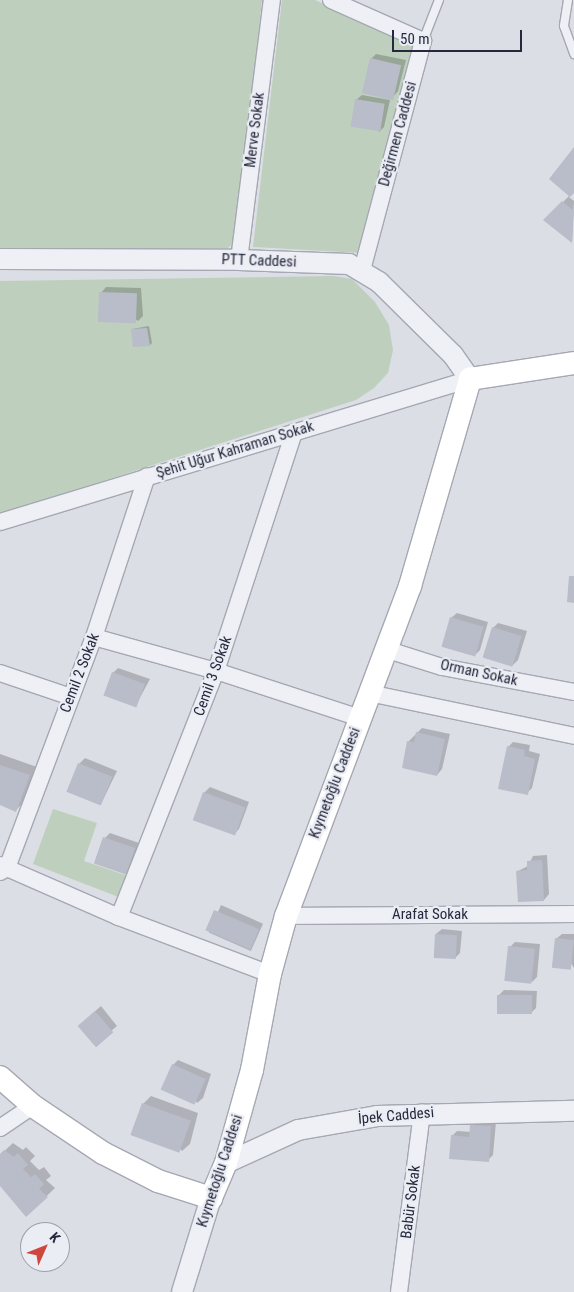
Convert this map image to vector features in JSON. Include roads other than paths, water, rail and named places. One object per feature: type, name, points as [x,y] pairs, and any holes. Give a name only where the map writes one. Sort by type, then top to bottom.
[{"type":"main road","points":[[470,379],[574,363]]},
{"type":"main road","name":"Kıymetoğlu Caddesi","points":[[211,1198],[226,1163],[252,1070],[270,974],[286,916],[410,586],[470,379]]},
{"type":"main road","points":[[0,1077],[33,1106],[124,1164],[158,1181],[211,1198]]},
{"type":"street","name":"Merve Sokak","points":[[239,260],[272,0]]},
{"type":"street","points":[[331,0],[423,41]]},
{"type":"street","name":"Değirmen Caddesi","points":[[362,270],[423,41]]},
{"type":"street","name":"PTT Caddesi","points":[[0,259],[239,260],[337,263],[362,270],[379,282],[423,324],[452,355],[470,379]]},
{"type":"street","name":"Şehit Uğur Kahraman Sokak","points":[[0,522],[470,379]]},
{"type":"street","name":"Cemil 3 Sokak","points":[[120,917],[216,671],[294,432]]},
{"type":"street","name":"Cemil 2 Sokak","points":[[2,868],[94,638],[147,476]]},
{"type":"street","points":[[94,638],[216,671],[360,718]]},
{"type":"street","name":"Orman Sokak","points":[[385,650],[442,666],[574,692]]},
{"type":"street","points":[[0,672],[71,697]]},
{"type":"street","points":[[369,693],[574,736]]},
{"type":"street","points":[[2,868],[120,917],[270,974]]},
{"type":"street","name":"Arafat Sokak","points":[[286,916],[574,914]]},
{"type":"street","points":[[0,1128],[33,1106]]},
{"type":"street","name":"İpek Caddesi","points":[[226,1163],[298,1130],[377,1116],[422,1112],[574,1111]]},
{"type":"street","name":"Babür Sokak","points":[[399,1292],[422,1112]]},
{"type":"street","name":"Kıymetoğlu Caddesi","points":[[182,1292],[211,1198]]},
{"type":"lane","name":"Değirmen Caddesi","points":[[423,41],[439,0]]},
{"type":"lane","points":[[568,0],[564,26],[574,54]]}]
